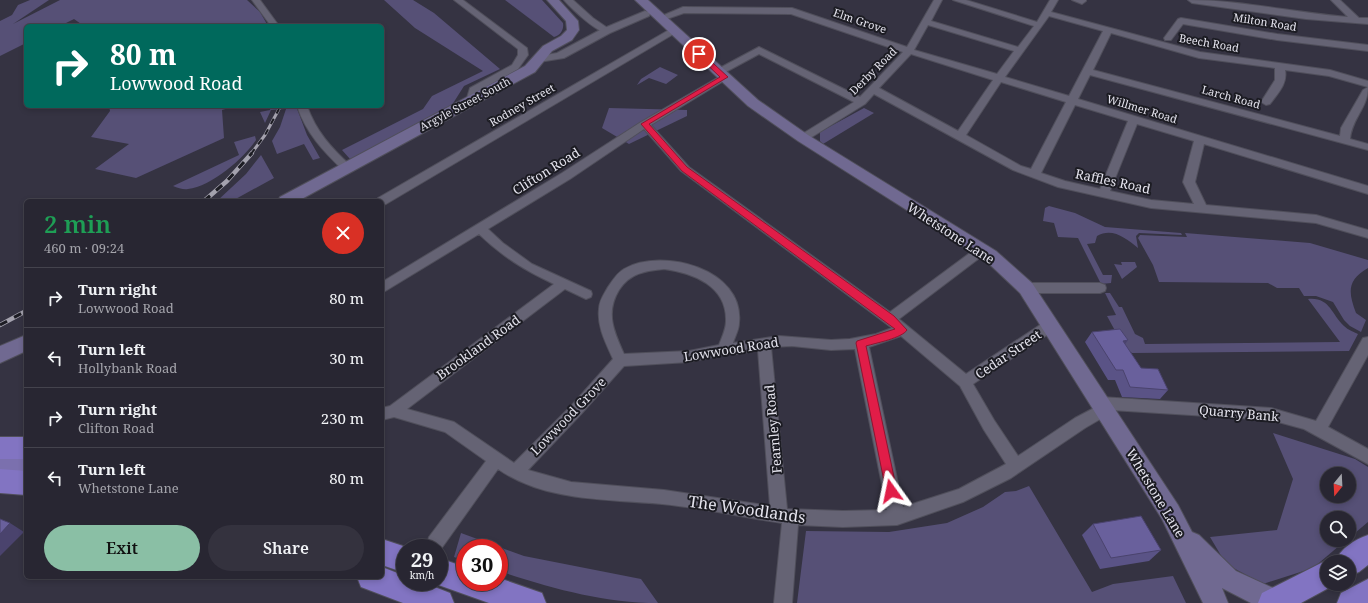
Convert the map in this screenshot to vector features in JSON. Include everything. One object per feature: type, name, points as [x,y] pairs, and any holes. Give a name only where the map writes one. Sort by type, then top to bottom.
[{"type":"highway","points":[[0,448],[24,448]]},
{"type":"highway","points":[[0,481],[24,483]]},
{"type":"highway","points":[[1356,557],[1368,548]]},
{"type":"highway","points":[[384,553],[396,557]]},
{"type":"highway","points":[[1274,602],[1320,578]]},
{"type":"highway","points":[[376,579],[440,603]]},
{"type":"highway","points":[[494,591],[532,603]]},
{"type":"highway","points":[[1351,603],[1368,593]]},
{"type":"main road","name":"Argyle Street South","points":[[294,199],[347,168],[525,73],[536,64],[551,46],[571,35],[573,23],[553,0]]},
{"type":"main road","name":"Whetstone Lane","points":[[641,0],[661,18],[669,33],[722,75],[753,104],[802,138],[982,250],[1026,288],[1170,512],[1216,603]]},
{"type":"main road","points":[[0,355],[24,343]]},
{"type":"main road","points":[[0,464],[24,465]]},
{"type":"main road","points":[[1180,533],[1228,579],[1274,602]]},
{"type":"street","points":[[256,0],[274,24]]},
{"type":"street","points":[[458,0],[522,48],[523,55],[515,67],[473,90],[471,101]]},
{"type":"street","points":[[568,0],[606,31]]},
{"type":"street","name":"Derby Road","points":[[802,138],[861,102],[909,51],[938,0]]},
{"type":"street","points":[[956,0],[1039,25]]},
{"type":"street","points":[[960,136],[999,78],[1048,13],[1054,0]]},
{"type":"street","points":[[1192,0],[1267,11],[1368,21]]},
{"type":"street","points":[[1263,0],[1267,11]]},
{"type":"street","points":[[1335,0],[1368,28]]},
{"type":"street","name":"Elm Grove","points":[[661,18],[704,4],[792,11],[909,51]]},
{"type":"street","name":"Beech Road","points":[[1048,13],[1199,55],[1330,73],[1368,84]]},
{"type":"street","points":[[539,59],[560,56],[606,31],[645,14]]},
{"type":"street","name":"Milton Road","points":[[1168,38],[1181,21],[1277,37],[1368,48]]},
{"type":"street","points":[[926,22],[1020,50]]},
{"type":"street","points":[[1034,176],[1108,30]]},
{"type":"street","name":"Rodney Street","points":[[384,200],[669,33]]},
{"type":"street","name":"Clifton Road","points":[[384,287],[566,176],[759,50],[861,102]]},
{"type":"street","name":"Willmer Road","points":[[909,51],[1368,190]]},
{"type":"street","points":[[1266,102],[1282,79],[1282,71],[1278,65]]},
{"type":"street","name":"Larch Road","points":[[1087,71],[1368,147]]},
{"type":"street","name":"Raffles Road","points":[[873,89],[1034,176],[1103,194],[1151,204],[1316,219],[1368,234]]},
{"type":"street","points":[[1345,141],[1346,128],[1368,90]]},
{"type":"street","points":[[303,108],[312,131],[322,144],[347,168]]},
{"type":"street","points":[[1103,194],[1134,119]]},
{"type":"street","points":[[645,124],[685,169],[890,318],[902,330],[965,382],[989,425],[1016,466]]},
{"type":"street","points":[[1200,139],[1189,182],[1202,209]]},
{"type":"street","points":[[480,228],[514,258],[563,284],[586,294]]},
{"type":"street","points":[[890,318],[982,250]]},
{"type":"street","points":[[620,360],[606,329],[606,301],[620,279],[632,270],[668,265],[688,268],[702,274],[723,289],[731,306],[733,321],[725,348]]},
{"type":"street","name":"Brookland Road","points":[[388,413],[563,284]]},
{"type":"street","points":[[1026,288],[1100,288]]},
{"type":"street","name":"Cedar Street","points":[[965,382],[1031,337],[1051,326]]},
{"type":"street","name":"Lowwood Road","points":[[620,360],[689,356],[725,348],[733,349],[793,341],[832,345],[861,343],[902,330]]},
{"type":"street","points":[[1319,429],[1368,342]]},
{"type":"street","points":[[861,343],[897,517]]},
{"type":"street","name":"Fearnley Road","points":[[764,344],[777,476],[785,516],[783,603]]},
{"type":"street","name":"Lowwood Grove","points":[[515,472],[577,409],[620,360]]},
{"type":"street","name":"The Woodlands","points":[[388,413],[449,427],[515,472],[536,480],[571,489],[664,497],[785,516],[843,520],[897,517],[963,496],[1016,466],[1103,407]]},
{"type":"street","name":"Quarry Bank","points":[[1103,407],[1271,414],[1307,423],[1368,457]]},
{"type":"street","points":[[438,539],[497,459]]},
{"type":"shaded area","points":[[30,0],[49,0],[13,24],[60,0],[247,0],[260,12],[267,24],[81,24],[74,19],[64,24],[24,24],[24,44],[0,56],[0,21],[12,15],[18,5]]},
{"type":"shaded area","points":[[384,0],[413,0],[434,13],[500,69],[464,86],[452,105],[361,156],[350,159],[342,150],[423,109],[432,96],[483,71],[415,28]]},
{"type":"shaded area","points":[[505,0],[542,0],[563,23],[562,32],[554,37]]},
{"type":"shaded area","points":[[660,67],[678,75],[666,84],[649,78],[637,85],[641,79]]},
{"type":"shaded area","points":[[109,108],[229,108],[222,110],[224,138],[136,178],[95,169],[129,144],[91,137],[110,111]]},
{"type":"shaded area","points":[[270,108],[297,108],[307,135],[320,158],[313,160],[304,144],[277,154],[272,141],[280,127],[286,109],[271,110],[265,123],[260,112],[270,110]]},
{"type":"shaded area","points":[[609,108],[687,110],[687,116],[629,144],[602,128]]},
{"type":"shaded area","points":[[864,108],[874,113],[823,144],[820,141],[820,132]]},
{"type":"shaded area","points":[[255,136],[256,140],[244,155],[207,183],[188,189],[173,186],[239,155],[234,142]]},
{"type":"shaded area","points":[[261,155],[274,178],[236,199],[219,199],[246,174]]},
{"type":"shaded area","points":[[1049,206],[1075,213],[1105,227],[1181,233],[1182,235],[1139,233],[1136,236],[1138,248],[1124,237],[1113,233],[1097,236],[1095,243],[1087,244],[1103,275],[1112,275],[1111,283],[1101,284],[1078,238],[1058,237],[1054,223],[1043,221],[1045,208]]},
{"type":"shaded area","points":[[1185,233],[1310,243],[1368,260],[1368,268],[1356,277],[1351,287],[1352,299],[1356,313],[1366,320],[1361,332],[1350,326],[1344,320],[1333,302],[1316,296],[1304,296],[1299,288],[1277,288],[1268,283],[1159,282],[1153,265],[1138,238],[1140,235],[1187,237]]},
{"type":"shaded area","points":[[1121,262],[1135,262],[1137,267],[1122,279],[1114,264],[1122,265]]},
{"type":"shaded area","points":[[1105,293],[1110,293],[1119,307],[1122,307],[1135,334],[1143,338],[1145,344],[1340,342],[1308,299],[1315,299],[1326,304],[1344,326],[1358,334],[1349,351],[1132,353],[1124,347],[1107,316],[1116,315]]},
{"type":"shaded area","points":[[1273,433],[1355,459],[1368,467],[1368,522],[1356,532],[1356,511],[1320,511],[1320,547],[1338,547],[1328,555],[1320,555],[1320,562],[1313,568],[1263,584],[1226,564],[1210,537],[1277,530],[1293,479]]},
{"type":"shaded area","points":[[1029,486],[1092,592],[1113,584],[1173,576],[1186,603],[797,603],[806,531],[889,532],[947,523],[983,507],[1005,492],[1016,491]]},
{"type":"shaded area","points":[[461,533],[477,539],[459,539]]},
{"type":"shaded area","points":[[508,550],[524,556],[641,579],[658,603],[597,597],[558,589],[508,574]]},
{"type":"building","points":[[1120,329],[1128,340],[1123,341],[1141,368],[1158,369],[1168,390],[1130,387],[1123,370],[1116,370],[1092,332]]},
{"type":"building","points":[[1141,516],[1161,550],[1111,558],[1093,524]]},
{"type":"building","points":[[0,519],[10,523],[0,534]]},
{"type":"railway","points":[[251,154],[265,135],[279,109]]},
{"type":"railway","points":[[206,199],[227,181],[252,153]]},
{"type":"railway","points":[[0,325],[24,312]]},
{"type":"route","points":[[699,54],[724,77],[645,124],[685,169],[890,318],[902,330],[861,343],[891,491]]}]
